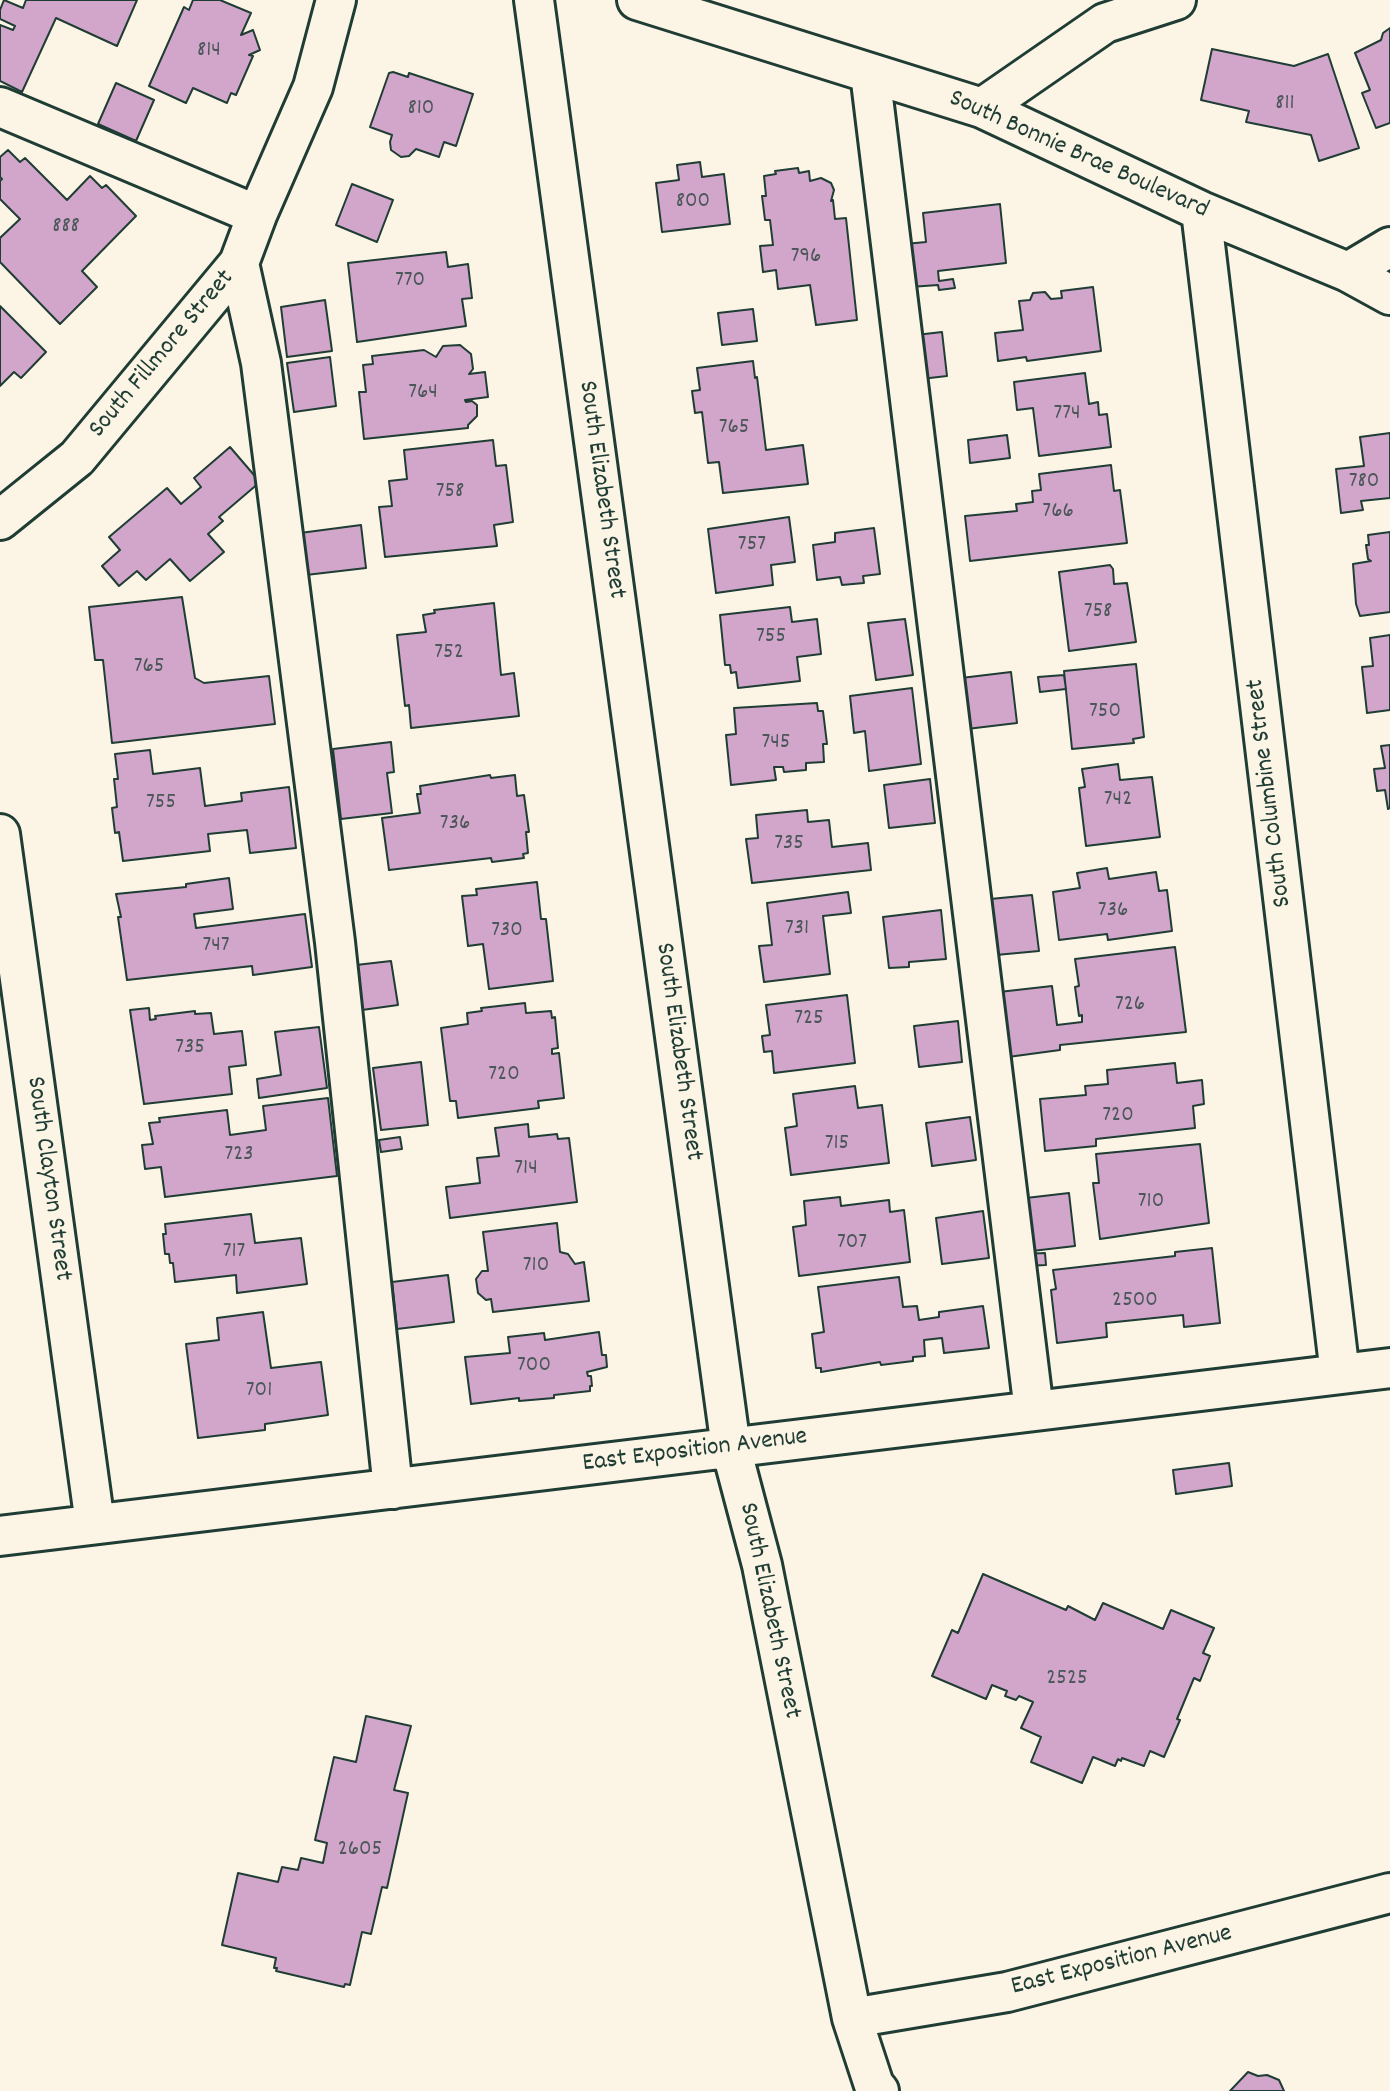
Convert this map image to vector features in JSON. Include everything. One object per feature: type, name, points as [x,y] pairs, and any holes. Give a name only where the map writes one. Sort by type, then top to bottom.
[{"type":"street","name":"South Fillmore Street","points":[[0,520],[77,458],[239,263],[313,87],[336,0]]},
{"type":"street","name":"South Elizabeth Street","points":[[534,0],[731,1448],[762,1565],[852,2018],[878,2091]]},
{"type":"street","points":[[982,108],[1105,23],[1176,0]]},
{"type":"street","name":"South Bonnie Brae Boulevard","points":[[656,2],[982,108],[1202,211],[1348,272],[1390,295]]},
{"type":"street","points":[[870,72],[1034,1411]]},
{"type":"street","points":[[0,107],[257,215]]},
{"type":"street","name":"South Columbine Street","points":[[1202,211],[1340,1374]]},
{"type":"street","points":[[1348,272],[1390,247]]},
{"type":"street","points":[[239,263],[261,363],[335,942],[393,1489]]},
{"type":"street","name":"South Clayton Street","points":[[0,834],[95,1524]]},
{"type":"street","name":"East Exposition Avenue","points":[[0,1536],[1390,1368]]},
{"type":"street","name":"East Exposition Avenue","points":[[852,2018],[1007,1992],[1390,1893]]},
{"type":"building","points":[[4,0],[23,8],[26,0],[137,0],[117,46],[56,18],[22,92],[0,81],[0,25],[13,30],[15,26],[0,19]]},
{"type":"building","points":[[193,0],[220,0],[251,13],[241,35],[253,30],[260,50],[249,55],[253,56],[236,95],[231,93],[227,103],[193,88],[186,103],[149,86],[184,7],[189,10]]},
{"type":"building","points":[[1390,28],[1390,123],[1376,128],[1362,93],[1370,90],[1355,53],[1381,40],[1383,33]]},
{"type":"building","points":[[1212,49],[1294,66],[1328,54],[1359,148],[1319,161],[1311,135],[1246,122],[1249,111],[1201,100]]},
{"type":"building","points":[[389,73],[408,77],[409,73],[473,94],[456,146],[444,142],[439,157],[416,149],[409,156],[401,157],[391,150],[392,135],[370,127]]},
{"type":"building","points":[[116,83],[154,100],[136,141],[98,124]]},
{"type":"building","points":[[8,150],[20,162],[25,158],[67,200],[90,176],[102,188],[106,185],[136,216],[82,271],[97,287],[60,324],[0,262],[0,238],[20,219],[0,199],[0,157]]},
{"type":"building","points":[[700,162],[702,177],[724,174],[730,224],[662,232],[656,183],[679,180],[677,165]]},
{"type":"building","points":[[798,168],[799,173],[809,171],[810,181],[821,178],[831,183],[834,190],[831,201],[833,200],[835,219],[846,218],[857,320],[816,325],[810,285],[778,289],[776,270],[763,272],[760,246],[773,245],[770,220],[765,220],[762,196],[766,196],[764,176],[776,174],[775,171]]},
{"type":"building","points":[[352,184],[393,200],[377,242],[336,225]]},
{"type":"building","points":[[1000,204],[1006,263],[938,271],[939,281],[953,279],[955,288],[939,290],[938,285],[910,287],[905,244],[926,242],[923,213]]},
{"type":"building","points":[[446,252],[448,267],[468,264],[472,298],[462,299],[466,326],[357,342],[348,263]]},
{"type":"building","points":[[1093,287],[1101,351],[1027,361],[1026,357],[998,361],[995,333],[1023,330],[1019,301],[1030,300],[1033,293],[1045,292],[1051,299],[1062,298],[1061,291]]},
{"type":"building","points":[[325,300],[332,351],[287,357],[281,307]]},
{"type":"building","points":[[0,306],[46,352],[21,378],[14,372],[0,386]]},
{"type":"building","points":[[753,309],[757,341],[722,345],[718,313]]},
{"type":"building","points":[[942,332],[947,376],[921,379],[916,335]]},
{"type":"building","points":[[460,345],[471,354],[473,369],[469,374],[485,372],[488,397],[465,400],[477,405],[477,416],[468,428],[364,439],[359,392],[366,392],[363,365],[373,364],[372,356],[424,350],[436,357],[443,346]]},
{"type":"building","points":[[330,357],[336,406],[294,412],[287,363]]},
{"type":"building","points":[[753,361],[766,450],[803,445],[808,484],[723,493],[719,462],[708,463],[702,412],[695,413],[692,391],[700,390],[697,368]]},
{"type":"building","points":[[1085,373],[1089,404],[1098,402],[1099,415],[1107,414],[1111,447],[1039,456],[1033,408],[1017,410],[1014,382]]},
{"type":"building","points":[[1390,433],[1390,498],[1361,501],[1363,510],[1341,513],[1336,469],[1364,466],[1360,437]]},
{"type":"building","points":[[1007,435],[1010,458],[970,463],[968,440]]},
{"type":"building","points":[[493,440],[496,466],[506,465],[513,522],[494,525],[497,546],[385,557],[379,507],[392,506],[389,481],[407,479],[404,450]]},
{"type":"building","points":[[230,447],[260,482],[219,517],[223,521],[208,534],[224,552],[190,581],[170,559],[146,580],[137,571],[119,586],[102,566],[120,550],[109,537],[167,488],[181,504],[201,487],[194,478]]},
{"type":"building","points":[[1111,465],[1114,491],[1120,490],[1127,543],[970,561],[965,516],[1017,511],[1016,504],[1033,502],[1032,491],[1041,490],[1039,474]]},
{"type":"building","points":[[789,517],[795,562],[771,565],[773,585],[716,593],[708,529]]},
{"type":"building","points":[[361,525],[366,568],[306,575],[300,533]]},
{"type":"building","points":[[874,528],[880,574],[863,576],[864,583],[842,585],[840,577],[817,580],[813,545],[835,542],[835,533]]},
{"type":"building","points":[[1390,532],[1390,612],[1360,616],[1356,604],[1353,564],[1371,561],[1368,559],[1366,545],[1369,545],[1368,535]]},
{"type":"building","points":[[1110,565],[1113,569],[1114,584],[1127,583],[1136,642],[1069,651],[1059,572]]},
{"type":"building","points":[[182,597],[195,678],[204,683],[269,676],[275,724],[112,743],[103,660],[95,660],[89,607]]},
{"type":"building","points":[[494,603],[501,675],[514,673],[519,716],[411,728],[409,705],[405,706],[397,635],[426,632],[423,615],[435,613],[434,610]]},
{"type":"building","points":[[790,607],[792,622],[817,619],[821,654],[797,657],[800,681],[738,688],[736,672],[731,673],[730,665],[725,665],[720,615]]},
{"type":"building","points":[[905,619],[913,675],[876,680],[868,623]]},
{"type":"building","points":[[1390,635],[1390,710],[1367,713],[1362,667],[1373,666],[1370,638]]},
{"type":"building","points":[[1136,664],[1144,737],[1133,739],[1134,743],[1072,749],[1064,671]]},
{"type":"building","points":[[1011,672],[1017,723],[967,729],[961,678]]},
{"type":"building","points":[[1064,675],[1066,689],[1040,692],[1038,677]]},
{"type":"building","points":[[912,688],[921,764],[869,771],[865,731],[854,733],[850,696]]},
{"type":"building","points":[[817,703],[818,711],[823,711],[827,744],[823,744],[824,762],[806,763],[806,770],[784,772],[783,767],[774,767],[776,780],[731,785],[726,735],[736,734],[734,708]]},
{"type":"building","points":[[391,742],[394,772],[387,773],[392,813],[341,819],[333,749]]},
{"type":"building","points":[[1390,745],[1388,809],[1385,790],[1377,791],[1374,769],[1385,768],[1381,746]]},
{"type":"building","points":[[150,750],[153,774],[200,768],[205,806],[242,801],[241,793],[289,787],[296,848],[250,853],[247,830],[208,834],[210,851],[123,861],[119,832],[115,833],[112,808],[117,807],[115,754]]},
{"type":"building","points":[[1118,764],[1120,780],[1152,777],[1160,837],[1086,846],[1079,788],[1085,787],[1082,769]]},
{"type":"building","points":[[490,775],[491,778],[515,775],[517,796],[524,795],[529,832],[526,832],[528,853],[523,854],[524,858],[492,862],[491,858],[389,870],[382,818],[420,813],[417,794],[421,794],[420,786]]},
{"type":"building","points":[[930,779],[935,823],[889,828],[884,785]]},
{"type":"building","points":[[807,810],[808,822],[829,820],[832,847],[868,843],[871,870],[752,883],[746,839],[758,838],[756,815]]},
{"type":"building","points":[[1107,868],[1109,879],[1156,872],[1159,891],[1167,890],[1172,931],[1108,940],[1107,934],[1059,940],[1053,892],[1080,888],[1077,873]]},
{"type":"building","points":[[229,878],[233,909],[194,914],[196,928],[305,914],[312,967],[253,975],[252,966],[127,980],[116,894],[186,887],[186,884]]},
{"type":"building","points":[[537,882],[541,919],[546,919],[553,981],[489,989],[483,944],[468,946],[462,896],[477,895],[476,889]]},
{"type":"building","points":[[848,892],[851,913],[823,916],[830,974],[764,982],[759,946],[772,945],[767,903]]},
{"type":"building","points":[[1032,895],[1039,951],[996,955],[990,899]]},
{"type":"building","points":[[941,910],[946,959],[909,962],[909,967],[889,968],[883,917]]},
{"type":"building","points":[[1175,947],[1186,1032],[1060,1045],[1060,1050],[1008,1057],[999,992],[1052,986],[1057,1025],[1082,1022],[1075,987],[1079,986],[1075,959]]},
{"type":"building","points":[[391,961],[398,1005],[362,1010],[356,965]]},
{"type":"building","points":[[847,995],[855,1063],[774,1073],[772,1051],[764,1052],[762,1036],[770,1035],[766,1005]]},
{"type":"building","points":[[525,1003],[526,1013],[551,1011],[552,1018],[555,1017],[558,1048],[552,1049],[552,1054],[559,1053],[564,1098],[538,1101],[539,1108],[458,1118],[456,1101],[450,1101],[441,1028],[468,1024],[467,1013],[482,1011],[481,1008]]},
{"type":"building","points":[[149,1008],[150,1020],[156,1019],[155,1016],[195,1011],[195,1014],[211,1013],[214,1034],[242,1031],[246,1065],[229,1067],[232,1094],[144,1104],[130,1010]]},
{"type":"building","points":[[958,1021],[962,1062],[919,1067],[914,1026]]},
{"type":"building","points":[[319,1027],[327,1088],[259,1098],[257,1079],[281,1075],[275,1032]]},
{"type":"building","points":[[421,1062],[428,1125],[381,1130],[373,1068]]},
{"type":"building","points":[[1175,1063],[1177,1083],[1202,1080],[1204,1104],[1193,1106],[1195,1128],[1096,1139],[1096,1146],[1045,1151],[1040,1099],[1086,1095],[1085,1086],[1108,1084],[1107,1070]]},
{"type":"building","points":[[855,1086],[858,1108],[882,1105],[889,1163],[791,1175],[785,1128],[797,1126],[793,1094]]},
{"type":"building","points":[[328,1098],[337,1176],[165,1197],[161,1167],[145,1169],[142,1145],[153,1144],[149,1123],[160,1122],[159,1118],[227,1110],[230,1135],[266,1130],[263,1106]]},
{"type":"building","points":[[970,1117],[976,1160],[932,1166],[926,1123]]},
{"type":"building","points":[[528,1124],[529,1137],[557,1134],[558,1139],[569,1138],[577,1202],[450,1218],[446,1187],[480,1183],[477,1158],[499,1156],[495,1128]]},
{"type":"building","points":[[400,1137],[402,1149],[381,1152],[379,1140]]},
{"type":"building","points":[[1200,1144],[1209,1223],[1100,1239],[1093,1183],[1099,1183],[1096,1154]]},
{"type":"building","points":[[1069,1193],[1075,1246],[1032,1251],[1026,1198]]},
{"type":"building","points":[[840,1197],[841,1206],[889,1200],[890,1212],[904,1210],[910,1262],[799,1276],[793,1227],[806,1225],[804,1201]]},
{"type":"building","points":[[983,1211],[989,1258],[942,1264],[936,1218]]},
{"type":"building","points":[[251,1214],[255,1243],[301,1238],[307,1284],[237,1293],[236,1275],[175,1282],[173,1263],[170,1263],[169,1254],[165,1254],[165,1224]]},
{"type":"building","points":[[557,1223],[560,1252],[568,1254],[575,1264],[584,1262],[589,1301],[493,1312],[491,1299],[486,1300],[478,1293],[476,1279],[482,1271],[488,1271],[483,1232]]},
{"type":"building","points":[[1212,1248],[1220,1323],[1184,1327],[1183,1315],[1106,1323],[1107,1337],[1057,1343],[1051,1290],[1056,1289],[1053,1270],[1175,1256],[1175,1252]]},
{"type":"building","points":[[1045,1253],[1046,1265],[1026,1266],[1025,1254]]},
{"type":"building","points":[[448,1275],[454,1322],[397,1329],[392,1282]]},
{"type":"building","points":[[899,1277],[903,1307],[917,1306],[919,1320],[939,1317],[939,1312],[983,1306],[989,1348],[944,1353],[942,1338],[924,1340],[925,1356],[913,1357],[913,1361],[881,1365],[880,1362],[821,1372],[821,1368],[816,1368],[812,1334],[824,1332],[818,1287]]},
{"type":"building","points":[[263,1312],[271,1368],[321,1362],[328,1415],[265,1424],[265,1430],[198,1438],[186,1344],[219,1340],[217,1318]]},
{"type":"building","points":[[599,1332],[602,1355],[606,1355],[607,1367],[587,1372],[588,1376],[591,1376],[590,1391],[554,1395],[554,1398],[519,1401],[519,1398],[471,1404],[465,1357],[510,1353],[508,1337],[544,1333],[545,1340]]},
{"type":"building","points":[[1229,1463],[1232,1486],[1176,1494],[1173,1470]]},
{"type":"building","points":[[983,1574],[1066,1610],[1068,1606],[1095,1620],[1103,1603],[1163,1629],[1171,1610],[1214,1628],[1203,1653],[1210,1656],[1200,1681],[1194,1678],[1164,1757],[1150,1751],[1144,1766],[1122,1758],[1121,1761],[1118,1759],[1115,1766],[1093,1757],[1082,1783],[1031,1762],[1041,1737],[1021,1728],[1033,1702],[1019,1696],[1016,1700],[1005,1696],[1007,1691],[992,1685],[986,1699],[932,1676],[952,1630],[958,1633]]},
{"type":"building","points":[[366,1716],[411,1726],[394,1790],[408,1793],[387,1888],[382,1887],[371,1934],[362,1932],[350,1985],[345,1984],[344,1987],[276,1971],[276,1958],[222,1945],[238,1873],[278,1882],[282,1867],[298,1870],[301,1858],[323,1863],[327,1843],[315,1840],[334,1757],[356,1762]]},
{"type":"building","points":[[1248,2072],[1279,2080],[1284,2091],[1230,2091]]}]
